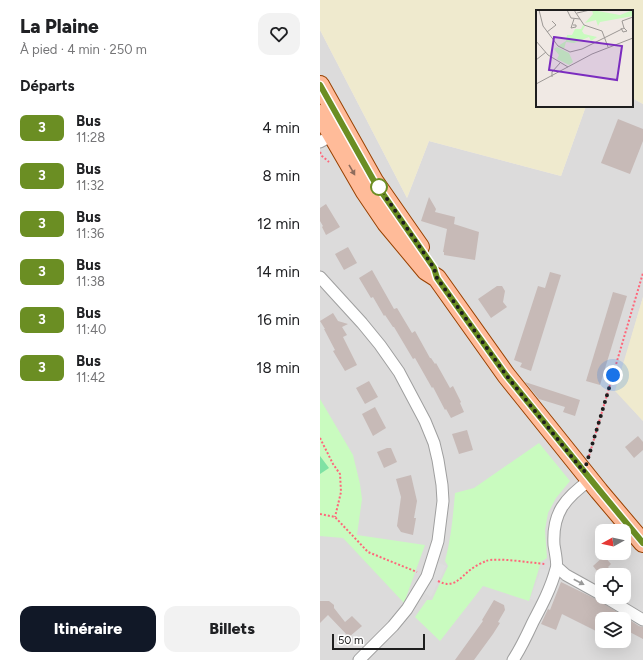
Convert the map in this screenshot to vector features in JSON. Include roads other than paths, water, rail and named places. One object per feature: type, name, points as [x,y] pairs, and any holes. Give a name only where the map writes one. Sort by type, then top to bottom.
[{"type":"main road","points":[[320,85],[332,136]]},
{"type":"main road","points":[[320,114],[332,136],[374,181],[434,268],[437,278],[506,375],[643,543]]},
{"type":"street","points":[[320,277],[380,345],[399,372],[425,421],[434,443],[441,478],[443,501],[438,541],[427,576],[407,609],[393,626],[359,660]]},
{"type":"street","points":[[513,660],[543,603],[557,567],[554,547],[554,531],[561,508],[587,476]]},
{"type":"street","points":[[557,567],[566,575],[595,591]]},
{"type":"street","points":[[617,604],[643,620]]}]
